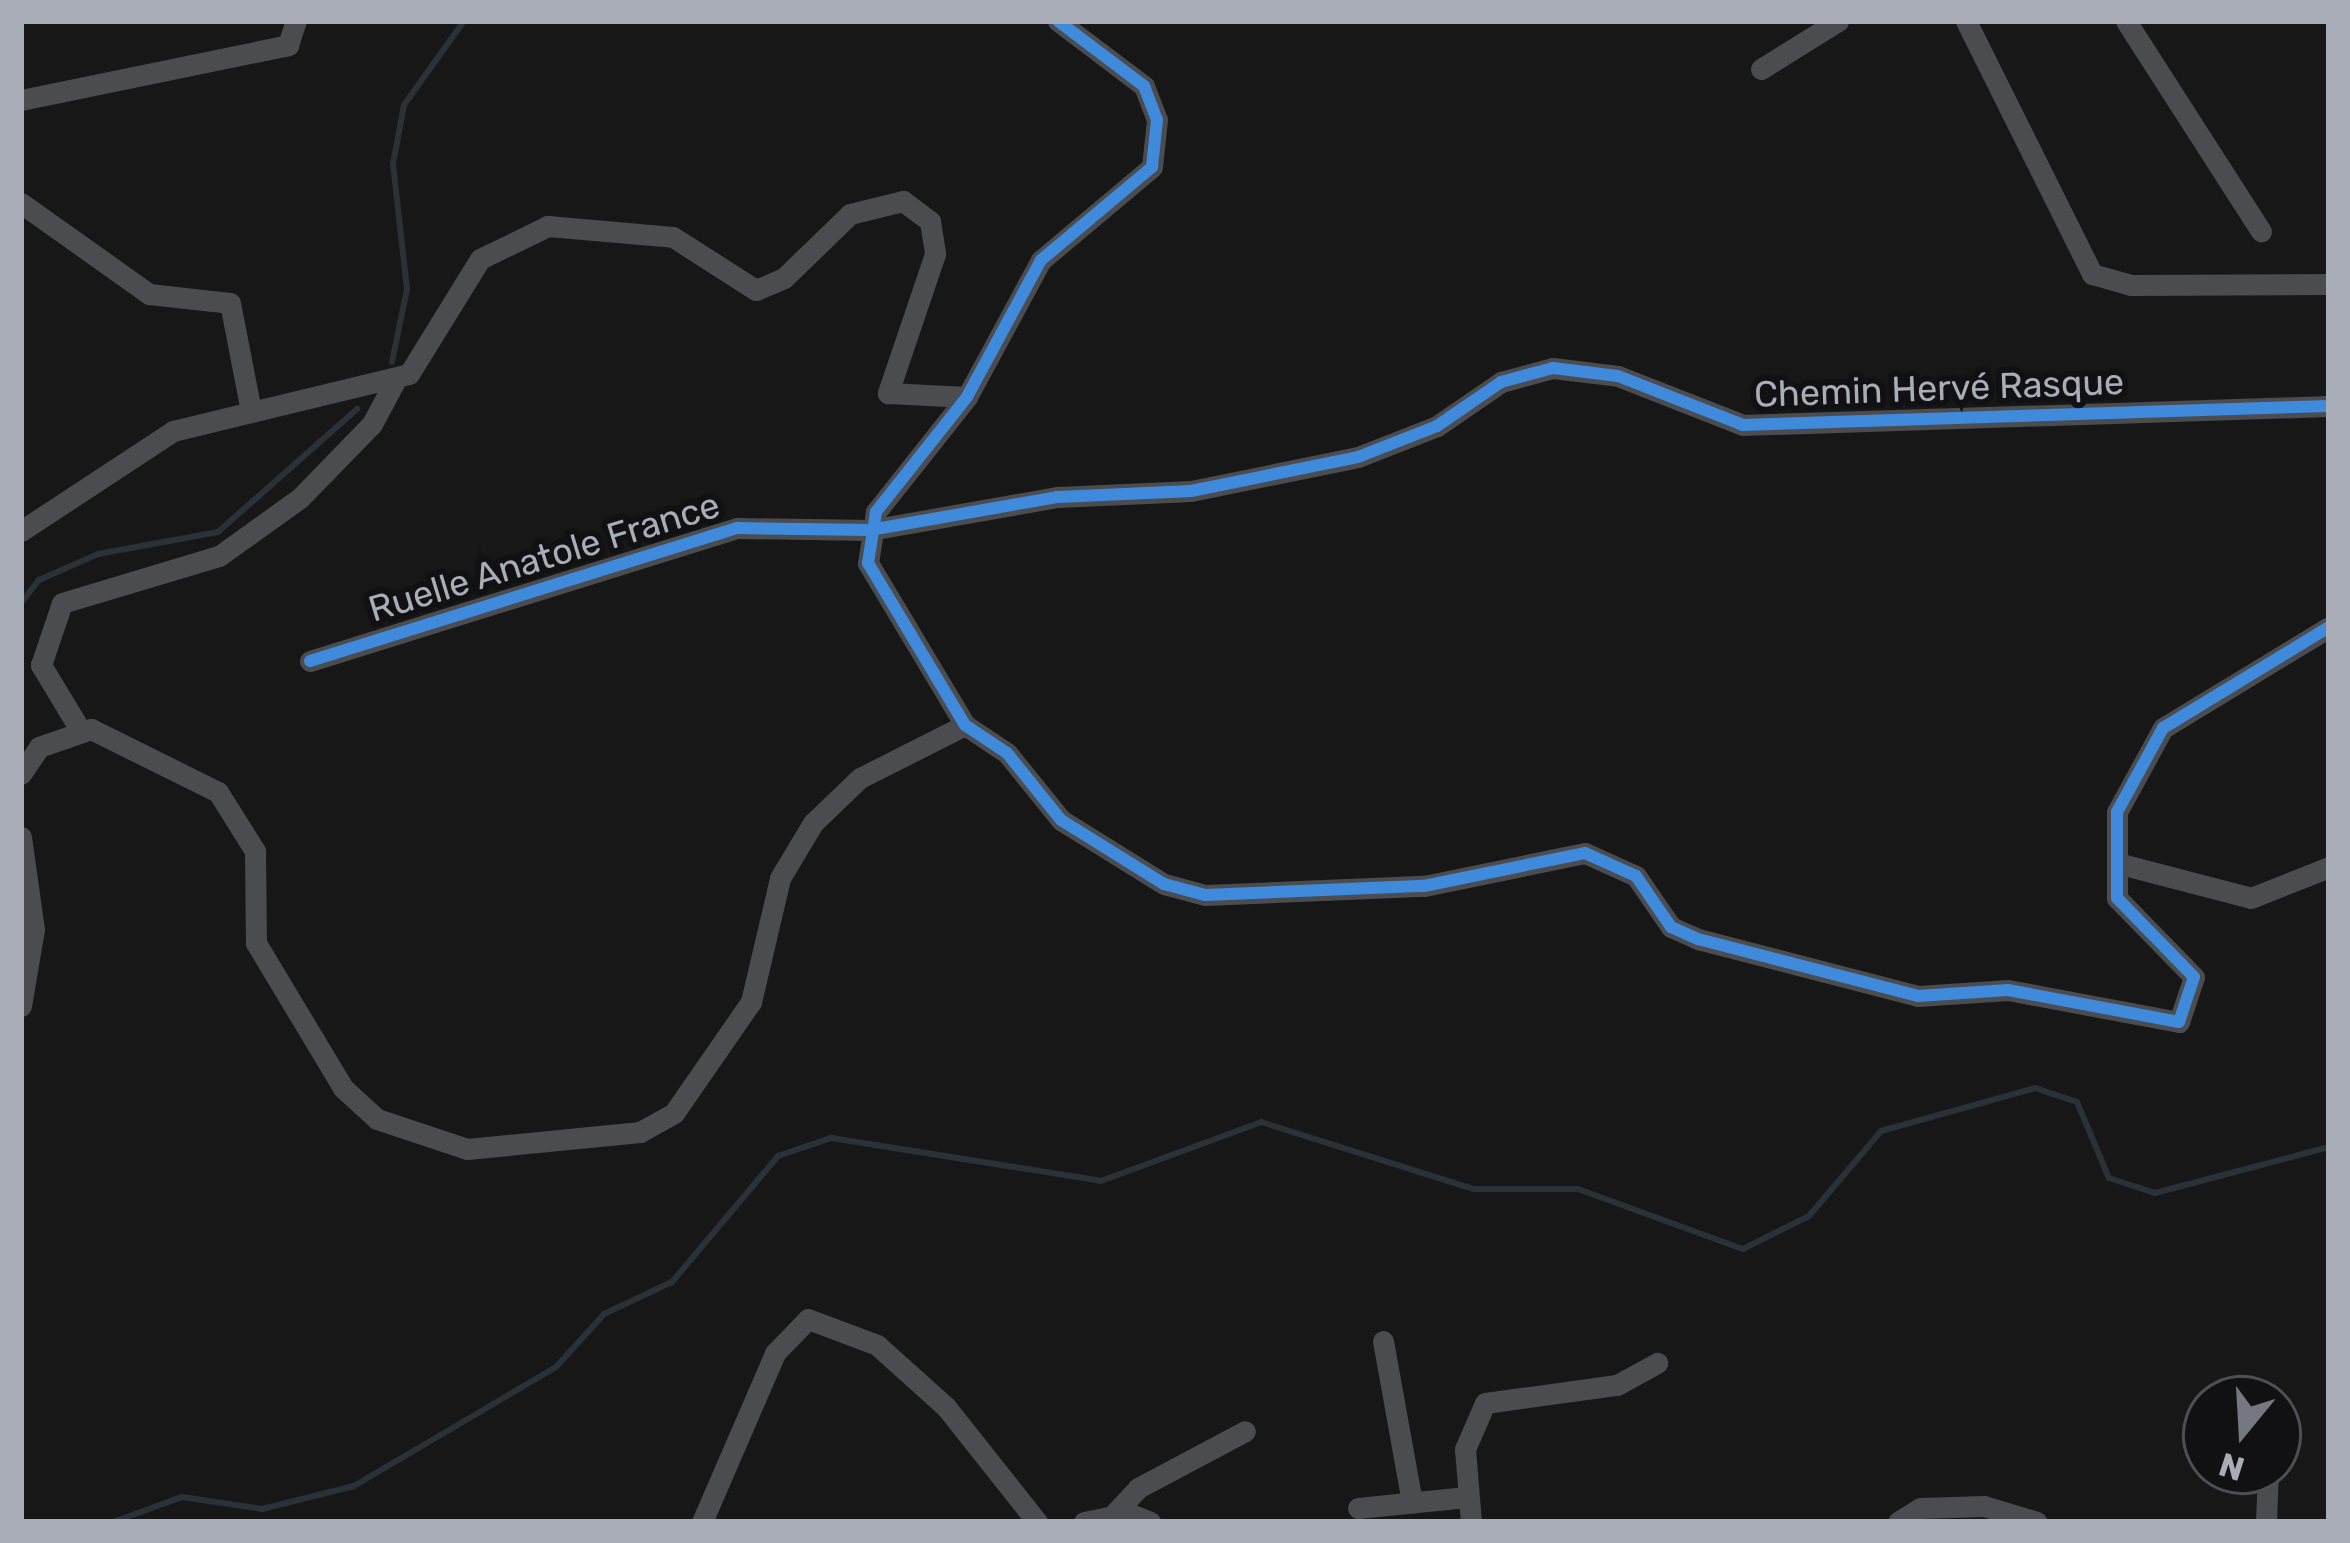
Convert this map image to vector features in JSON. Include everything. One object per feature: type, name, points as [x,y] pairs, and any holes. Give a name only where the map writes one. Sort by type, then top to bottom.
[{"type":"street","points":[[21,100],[288,45],[296,21]]},
{"type":"street","points":[[1058,21],[1144,86],[1158,145],[1142,182],[1041,260],[967,397],[870,530],[882,598],[965,725],[1082,836],[1184,891],[1424,886],[1585,853],[1636,876],[1662,918],[1698,939],[1918,996],[2008,990],[2179,1022],[2194,977],[2126,913],[2117,863],[2116,812],[2154,736],[2329,627]]},
{"type":"street","points":[[1760,69],[1838,21]]},
{"type":"street","points":[[1966,21],[2092,274],[2131,284],[2329,284]]},
{"type":"street","points":[[2126,21],[2260,231]]},
{"type":"street","points":[[21,531],[155,440],[251,411],[396,379],[417,366],[480,259],[517,234],[654,231],[756,290],[884,200],[917,208],[934,242],[888,393],[967,397]]},
{"type":"street","points":[[21,203],[148,294],[230,303],[251,411]]},
{"type":"street","name":"Chemin Hervé Rasque","points":[[870,530],[1058,497],[1191,491],[1358,457],[1437,426],[1502,382],[1553,368],[1618,376],[1742,425],[2329,406]]},
{"type":"street","points":[[396,379],[372,424],[299,499],[219,556],[104,582],[62,603],[41,665],[80,728],[218,792],[255,851],[256,943],[343,1088],[377,1119],[467,1149],[640,1132],[674,1113],[751,1002],[780,878],[813,823],[874,769],[965,725]]},
{"type":"street","name":"Ruelle Anatole France","points":[[310,661],[716,533],[784,523],[870,530]]},
{"type":"street","points":[[23,765],[80,728]]},
{"type":"street","points":[[21,837],[34,928],[21,1006]]},
{"type":"street","points":[[2117,863],[2251,898],[2329,867]]},
{"type":"street","points":[[702,1522],[775,1353],[797,1324],[821,1319],[877,1345],[946,1407],[1037,1522]]},
{"type":"street","points":[[1383,1341],[1412,1502]]},
{"type":"street","points":[[1471,1522],[1466,1497],[1468,1432],[1484,1403],[1617,1385],[1657,1363]]},
{"type":"street","points":[[1084,1522],[1114,1513],[1138,1488],[1245,1430]]},
{"type":"street","points":[[1358,1508],[1466,1497]]},
{"type":"street","points":[[1898,1522],[1920,1508],[1984,1507],[2037,1522]]},
{"type":"street","points":[[1114,1513],[1150,1522]]},
{"type":"waterway","points":[[392,362],[407,289],[393,164],[404,105],[464,21]]},
{"type":"waterway","points":[[21,603],[39,580],[98,554],[218,532],[357,409]]},
{"type":"waterway","points":[[113,1522],[182,1497],[262,1509],[354,1486],[556,1367],[604,1314],[672,1282],[778,1156],[831,1138],[1101,1181],[1261,1122],[1474,1189],[1578,1189],[1743,1249],[1809,1216],[1881,1131],[2035,1088],[2077,1102],[2109,1178],[2155,1193],[2329,1147]]},
{"type":"cycle path","points":[[1058,21],[1144,86],[1157,120],[1152,167],[1041,260],[967,397],[876,512],[868,563],[965,725],[1007,753],[1061,820],[1164,884],[1205,895],[1424,886],[1585,853],[1636,876],[1671,927],[1698,939],[1918,996],[2008,990],[2179,1022],[2194,977],[2117,898],[2117,812],[2163,728],[2329,627]]},
{"type":"cycle path","points":[[310,661],[738,528],[870,530],[1058,497],[1191,491],[1358,457],[1437,426],[1501,382],[1553,368],[1618,376],[1743,425],[2329,406]]}]
